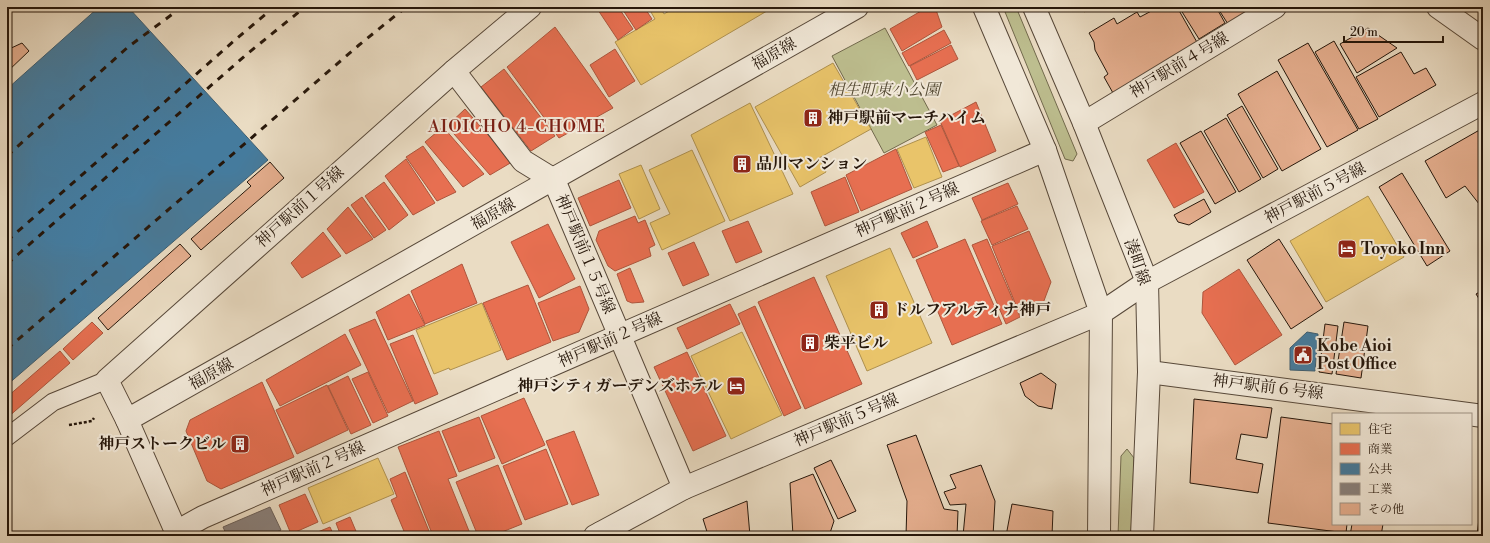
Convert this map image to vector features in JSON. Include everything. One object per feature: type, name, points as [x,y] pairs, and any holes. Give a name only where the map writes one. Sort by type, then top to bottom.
[{"type":"street","name":"神戸駅前１号線","points":[[107,380],[454,71],[530,7]]},
{"type":"street","name":"福原線","points":[[128,420],[857,7]]},
{"type":"street","points":[[984,7],[1045,150],[1101,313],[1099,536]]},
{"type":"street","name":"湊町線","points":[[1034,7],[1084,124],[1147,282],[1149,372],[1142,536]]},
{"type":"street","name":"神戸駅前４号線","points":[[1084,124],[1275,7]]},
{"type":"street","points":[[1438,7],[1483,39]]},
{"type":"street","name":"神戸駅前１５号線","points":[[454,71],[523,161],[554,180],[684,488]]},
{"type":"street","name":"神戸駅前５号線","points":[[602,535],[684,488],[1101,313],[1147,282],[1483,103]]},
{"type":"street","name":"神戸駅前２号線","points":[[177,534],[203,517],[1045,150]]},
{"type":"street","name":"神戸駅前６号線","points":[[1149,372],[1460,413]]},
{"type":"street","points":[[107,380],[128,420],[177,534]]},
{"type":"street","name":"神戸駅前６号線","points":[[1472,415],[1483,416]]},
{"type":"lane","points":[[7,437],[53,402],[107,380]]},
{"type":"green space","points":[[1003,7],[1016,7],[1077,154],[1073,161],[1065,159]]},
{"type":"green space","name":"相生町東小公園","points":[[885,28],[937,125],[884,153],[832,56]]},
{"type":"green space","points":[[1127,449],[1134,458],[1131,536],[1118,536],[1121,456]]},
{"type":"building: 住宅","points":[[648,7],[660,7],[664,14],[676,7],[772,8],[641,85],[615,42],[655,19]]},
{"type":"building: 住宅","points":[[1083,7],[1094,7],[1084,12]]},
{"type":"building: 住宅","name":"神戸駅前マーチハイム","points":[[833,63],[871,129],[819,158],[826,172],[800,187],[755,107]]},
{"type":"building: 住宅","name":"品川マンション","points":[[750,103],[793,194],[730,221],[691,135]]},
{"type":"building: 住宅","points":[[926,137],[942,177],[914,188],[897,149]]},
{"type":"building: 住宅","points":[[692,150],[725,221],[662,250],[650,223],[670,214],[649,170]]},
{"type":"building: 住宅","points":[[641,165],[660,209],[639,219],[619,174]]},
{"type":"building: 住宅","name":"Toyoko Inn","points":[[1368,196],[1404,257],[1326,302],[1290,241]]},
{"type":"building: 住宅","name":"ドルフアルティナ神戸","points":[[890,248],[932,343],[867,371],[826,276]]},
{"type":"building: 住宅","points":[[482,303],[501,350],[450,370],[449,368],[434,374],[416,330]]},
{"type":"building: 住宅","name":"神戸シティガーデンズホテル","points":[[742,332],[782,415],[731,439],[691,356]]},
{"type":"building: 住宅","points":[[378,458],[394,494],[323,524],[308,488]]},
{"type":"building: 商業","points":[[596,7],[618,7],[633,29],[618,40]]},
{"type":"building: 商業","points":[[621,7],[644,7],[652,19],[636,30]]},
{"type":"building: 商業","points":[[928,7],[935,7],[942,27],[902,51],[890,29]]},
{"type":"building: 商業","points":[[555,27],[613,108],[559,138],[507,67]]},
{"type":"building: 商業","points":[[944,30],[951,43],[909,66],[902,53]]},
{"type":"building: 商業","points":[[951,45],[958,59],[917,80],[910,66]]},
{"type":"building: 商業","points":[[615,49],[635,81],[609,97],[590,65]]},
{"type":"building: 商業","points":[[504,69],[555,136],[531,151],[481,87]]},
{"type":"building: 商業","points":[[976,102],[996,151],[960,167],[940,121]]},
{"type":"building: 商業","points":[[465,109],[512,162],[490,175],[447,126]]},
{"type":"building: 商業","points":[[941,125],[959,166],[943,172],[925,132]]},
{"type":"building: 商業","points":[[443,127],[484,174],[463,187],[425,142]]},
{"type":"building: 商業","points":[[1176,143],[1204,192],[1174,208],[1147,160]]},
{"type":"building: 商業","points":[[423,146],[456,192],[437,201],[406,157]]},
{"type":"building: 商業","points":[[896,149],[912,189],[861,211],[846,175]]},
{"type":"building: 商業","points":[[406,159],[435,203],[413,215],[385,176]]},
{"type":"building: 商業","points":[[845,177],[859,212],[825,226],[811,192]]},
{"type":"building: 商業","points":[[619,180],[631,208],[590,226],[578,198]]},
{"type":"building: 商業","points":[[384,182],[408,215],[389,230],[365,196]]},
{"type":"building: 商業","points":[[1008,183],[1018,204],[982,220],[972,198]]},
{"type":"building: 商業","points":[[362,197],[386,230],[374,238],[351,205]]},
{"type":"building: 商業","points":[[1017,206],[1028,229],[992,245],[981,221]]},
{"type":"building: 商業","points":[[348,207],[373,239],[346,254],[327,229]]},
{"type":"building: 商業","points":[[635,216],[638,223],[645,220],[655,245],[649,248],[651,256],[615,271],[608,266],[596,240],[599,231]]},
{"type":"building: 商業","points":[[748,221],[762,252],[736,263],[722,231]]},
{"type":"building: 商業","points":[[927,221],[938,247],[913,258],[901,233]]},
{"type":"building: 商業","points":[[548,224],[575,279],[539,298],[511,242]]},
{"type":"building: 商業","points":[[1029,231],[1051,282],[1042,306],[1020,315],[992,246]]},
{"type":"building: 商業","points":[[323,232],[341,256],[302,278],[291,263]]},
{"type":"building: 商業","points":[[965,239],[1002,324],[952,345],[916,260]]},
{"type":"building: 商業","points":[[987,239],[1020,317],[1006,324],[972,245]]},
{"type":"building: 商業","points":[[694,242],[709,275],[683,286],[668,253]]},
{"type":"building: 商業","points":[[462,264],[477,303],[425,324],[411,291]]},
{"type":"building: 商業","points":[[630,268],[644,302],[632,303],[627,301],[617,274]]},
{"type":"building: 商業","points":[[1239,269],[1282,335],[1235,365],[1202,313],[1203,292]]},
{"type":"building: 商業","name":"柴平ビル","points":[[814,277],[862,384],[805,409],[758,302]]},
{"type":"building: 商業","points":[[528,285],[551,342],[507,360],[483,303]]},
{"type":"building: 商業","points":[[580,286],[589,309],[579,332],[553,341],[538,303]]},
{"type":"building: 商業","points":[[409,294],[425,325],[388,340],[376,312]]},
{"type":"building: 商業","points":[[730,304],[740,324],[687,349],[677,328]]},
{"type":"building: 商業","points":[[755,306],[801,408],[784,416],[738,314]]},
{"type":"building: 商業","points":[[375,319],[413,401],[388,413],[349,330]]},
{"type":"building: 商業","points":[[92,322],[103,333],[73,360],[63,349]]},
{"type":"building: 商業","points":[[345,334],[361,365],[280,406],[266,380]]},
{"type":"building: 商業","points":[[413,335],[438,394],[415,404],[390,344]]},
{"type":"building: 商業","points":[[60,351],[70,363],[7,418],[7,397]]},
{"type":"building: 商業","points":[[687,352],[726,436],[693,451],[654,367]]},
{"type":"building: 商業","points":[[368,372],[388,416],[373,423],[352,379]]},
{"type":"building: 商業","points":[[348,376],[371,425],[351,434],[328,386]]},
{"type":"building: 商業","name":"神戸ストークビル","points":[[262,382],[294,457],[221,489],[207,481],[186,431],[190,420]]},
{"type":"building: 商業","points":[[327,385],[348,430],[297,454],[276,410]]},
{"type":"building: 商業","points":[[524,398],[545,445],[502,464],[481,416]]},
{"type":"building: 商業","points":[[479,417],[495,458],[459,472],[442,431]]},
{"type":"building: 商業","points":[[439,431],[457,476],[448,479],[471,536],[433,536],[398,447]]},
{"type":"building: 商業","points":[[574,431],[599,495],[572,505],[546,441]]},
{"type":"building: 商業","points":[[546,449],[568,504],[525,520],[503,466]]},
{"type":"building: 商業","points":[[498,465],[522,524],[492,536],[478,536],[456,482]]},
{"type":"building: 商業","points":[[405,472],[431,536],[406,536],[391,500],[397,497],[390,479]]},
{"type":"building: 商業","points":[[305,494],[318,522],[291,534],[279,505]]},
{"type":"building: 商業","points":[[350,517],[358,536],[341,536],[336,523]]},
{"type":"building: 商業","points":[[330,527],[334,536],[308,536]]},
{"type":"building: 公共","points":[[99,7],[128,7],[268,160],[7,385],[7,89]]},
{"type":"building: 公共","points":[[1307,332],[1318,334],[1315,371],[1290,370],[1290,348]]},
{"type":"building: 工業","points":[[270,507],[281,530],[268,536],[227,536],[223,527]]},
{"type":"building: その他","points":[[1159,7],[1177,7],[1198,44],[1113,93],[1104,77],[1108,74],[1095,50],[1094,42],[1089,33],[1114,18],[1117,24],[1137,12],[1140,17]]},
{"type":"building: その他","points":[[1179,7],[1216,7],[1225,23],[1199,39]]},
{"type":"building: その他","points":[[1217,7],[1254,7],[1255,9],[1228,24]]},
{"type":"building: その他","points":[[1368,28],[1397,48],[1357,73],[1340,44]]},
{"type":"building: その他","points":[[1334,41],[1378,119],[1359,129],[1315,52]]},
{"type":"building: その他","points":[[22,43],[29,51],[7,72],[7,50]]},
{"type":"building: その他","points":[[1308,43],[1358,130],[1327,147],[1278,60]]},
{"type":"building: その他","points":[[1401,52],[1414,74],[1426,68],[1436,85],[1379,117],[1356,77]]},
{"type":"building: その他","points":[[1277,71],[1321,149],[1282,171],[1238,94]]},
{"type":"building: その他","points":[[1242,106],[1278,169],[1263,178],[1227,115]]},
{"type":"building: その他","points":[[1226,118],[1261,179],[1239,192],[1204,131]]},
{"type":"building: その他","points":[[1483,128],[1483,209],[1465,186],[1446,198],[1425,161]]},
{"type":"building: その他","points":[[1201,131],[1236,192],[1215,204],[1180,143]]},
{"type":"building: その他","points":[[270,162],[284,178],[201,250],[191,239],[251,186],[247,182]]},
{"type":"building: その他","points":[[1402,173],[1450,251],[1427,266],[1379,187]]},
{"type":"building: その他","points":[[1204,199],[1211,212],[1189,225],[1178,222],[1174,215]]},
{"type":"building: その他","points":[[1279,239],[1323,308],[1291,329],[1247,260]]},
{"type":"building: その他","points":[[180,244],[191,256],[108,330],[98,318]]},
{"type":"building: その他","points":[[1483,290],[1483,305],[1476,294]]},
{"type":"building: その他","points":[[1344,322],[1368,326],[1361,378],[1336,374]]},
{"type":"building: その他","points":[[1325,324],[1338,326],[1332,374],[1319,372]]},
{"type":"building: その他","points":[[1041,373],[1056,384],[1052,409],[1038,406],[1025,396],[1020,383]]},
{"type":"building: その他","points":[[1194,399],[1272,408],[1267,438],[1241,434],[1236,459],[1263,464],[1258,493],[1190,483]]},
{"type":"building: その他","points":[[1281,417],[1332,424],[1332,525],[1347,525],[1346,533],[1268,523]]},
{"type":"building: その他","points":[[916,435],[944,509],[958,511],[957,536],[906,536],[907,501],[887,445]]},
{"type":"building: その他","points":[[831,460],[856,511],[838,519],[814,468]]},
{"type":"building: その他","points":[[981,465],[995,501],[993,536],[963,536],[966,504],[950,505],[944,492],[956,488],[950,475]]},
{"type":"building: その他","points":[[813,474],[834,521],[829,536],[793,536],[790,483]]},
{"type":"building: その他","points":[[1483,483],[1483,536],[1477,536]]},
{"type":"building: その他","points":[[747,501],[750,536],[708,535],[703,519]]},
{"type":"building: その他","points":[[1012,504],[1053,511],[1052,536],[1006,536]]},
{"type":"building: その他","points":[[1352,525],[1383,525],[1381,536],[1350,536]]},
{"type":"building: その他","points":[[1200,532],[1229,535],[1229,536],[1200,536]]},
{"type":"building: その他","points":[[1233,533],[1257,536],[1232,536]]},
{"type":"railway","points":[[7,156],[128,47],[182,7]]},
{"type":"railway","points":[[7,241],[274,7]]},
{"type":"railway","points":[[7,264],[247,54],[305,7]]},
{"type":"railway","points":[[7,349],[359,45],[406,7]]},
{"type":"place","name":"神戸駅前マーチハイム","points":[[813,118]]},
{"type":"place","name":"品川マンション","points":[[742,164]]},
{"type":"place","name":"Toyoko Inn","points":[[1347,249]]},
{"type":"place","name":"ドルフアルティナ神戸","points":[[879,310]]},
{"type":"place","name":"柴平ビル","points":[[810,343]]},
{"type":"place","name":"Kobe Aioi Post Office","points":[[1303,355]]},
{"type":"place","name":"神戸シティガーデンズホテル","points":[[736,386]]},
{"type":"place","name":"神戸ストークビル","points":[[240,444]]},
{"type":"district","name":"AIOICHO 4-CHOME","points":[[517,127]]}]
